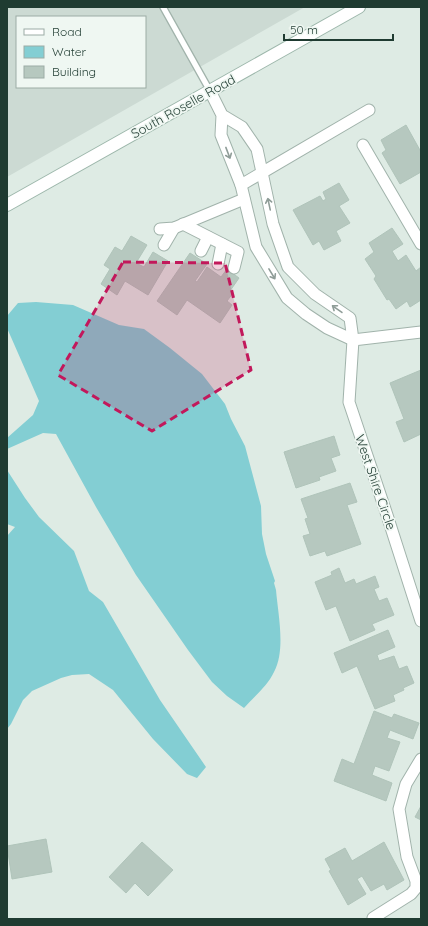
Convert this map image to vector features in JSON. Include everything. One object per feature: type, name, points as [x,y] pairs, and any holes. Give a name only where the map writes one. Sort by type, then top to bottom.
[{"type":"main road","name":"South Roselle Road","points":[[7,205],[358,7]]},
{"type":"street","points":[[210,90],[222,115],[221,135],[241,185],[256,247],[287,298],[306,314],[327,328],[353,340],[421,332]]},
{"type":"street","points":[[241,185],[369,110]]},
{"type":"street","name":"West Shire Circle","points":[[222,115],[242,127],[257,149],[273,224],[288,267],[315,294],[350,318],[353,340],[349,402],[421,621]]},
{"type":"street","points":[[364,145],[421,244]]},
{"type":"street","points":[[160,229],[178,226],[244,199]]},
{"type":"street","points":[[178,226],[208,237],[238,252],[234,268]]},
{"type":"street","points":[[164,245],[178,226]]},
{"type":"street","points":[[201,250],[208,237]]},
{"type":"street","points":[[218,264],[222,244]]},
{"type":"street","points":[[373,918],[411,894],[416,888],[416,881],[407,856],[399,809],[406,784],[421,759]]},
{"type":"lane","points":[[163,7],[210,90]]},
{"type":"highlighted area","points":[[123,262],[225,263],[251,370],[152,431],[58,375]]},
{"type":"shaded area","points":[[7,7],[305,7],[7,177]]},
{"type":"water","points":[[36,302],[73,305],[119,325],[144,329],[202,374],[225,404],[245,446],[261,506],[262,534],[266,554],[275,581],[280,632],[280,653],[274,672],[265,686],[244,708],[227,696],[212,682],[136,575],[96,507],[56,434],[43,433],[7,449],[7,438],[33,415],[39,401],[7,328],[7,316],[18,303]]},
{"type":"water","points":[[7,470],[39,517],[74,551],[89,591],[103,602],[160,700],[206,767],[197,778],[187,774],[153,739],[113,690],[89,674],[72,675],[61,678],[32,691],[23,700],[7,729],[7,536],[15,527],[7,524]]},
{"type":"building","points":[[406,125],[421,152],[421,172],[400,184],[382,153],[386,150],[381,140]]},
{"type":"building","points":[[339,183],[349,200],[339,206],[350,223],[336,231],[341,241],[324,250],[319,241],[313,245],[293,210],[320,196],[323,201],[326,199],[323,192]]},
{"type":"building","points":[[392,228],[403,244],[392,251],[398,261],[406,255],[416,271],[421,267],[421,300],[410,307],[407,301],[396,309],[389,299],[387,300],[374,279],[376,276],[365,259],[374,252],[369,243]]},
{"type":"building","points":[[131,236],[147,245],[136,263],[144,267],[153,252],[168,261],[148,295],[125,281],[117,295],[101,284],[110,269],[104,265],[115,247],[122,251]]},
{"type":"building","points":[[190,253],[207,264],[195,281],[197,282],[207,267],[221,277],[227,269],[239,278],[230,291],[233,293],[227,301],[232,305],[220,323],[187,300],[177,315],[157,301]]},
{"type":"building","points":[[421,370],[421,434],[404,442],[396,422],[404,419],[390,383]]},
{"type":"building","points":[[334,436],[340,455],[331,458],[336,471],[319,477],[320,480],[296,488],[284,452]]},
{"type":"building","points":[[350,483],[357,502],[347,505],[361,544],[327,556],[325,551],[310,556],[303,536],[310,534],[305,519],[308,518],[301,499]]},
{"type":"building","points":[[339,568],[345,583],[354,579],[356,584],[375,576],[379,587],[374,589],[379,601],[387,598],[394,615],[372,624],[375,630],[350,641],[336,606],[326,610],[315,582],[332,575],[331,572]]},
{"type":"building","points":[[388,630],[395,647],[377,655],[379,661],[394,656],[399,669],[407,666],[414,683],[393,695],[395,701],[375,709],[357,666],[342,673],[334,653]]},
{"type":"building","points":[[374,711],[392,718],[394,714],[419,723],[413,739],[390,730],[387,738],[400,742],[389,771],[375,766],[372,775],[392,783],[386,801],[334,781],[342,759],[354,764]]},
{"type":"building","points":[[421,806],[421,820],[415,817]]},
{"type":"building","points":[[46,839],[52,872],[12,879],[7,846]]},
{"type":"building","points":[[142,842],[173,870],[148,896],[135,883],[126,893],[109,877]]},
{"type":"building","points":[[384,842],[404,880],[387,890],[384,884],[371,891],[362,876],[357,879],[366,894],[348,905],[329,871],[331,870],[325,859],[345,848],[352,861]]}]
